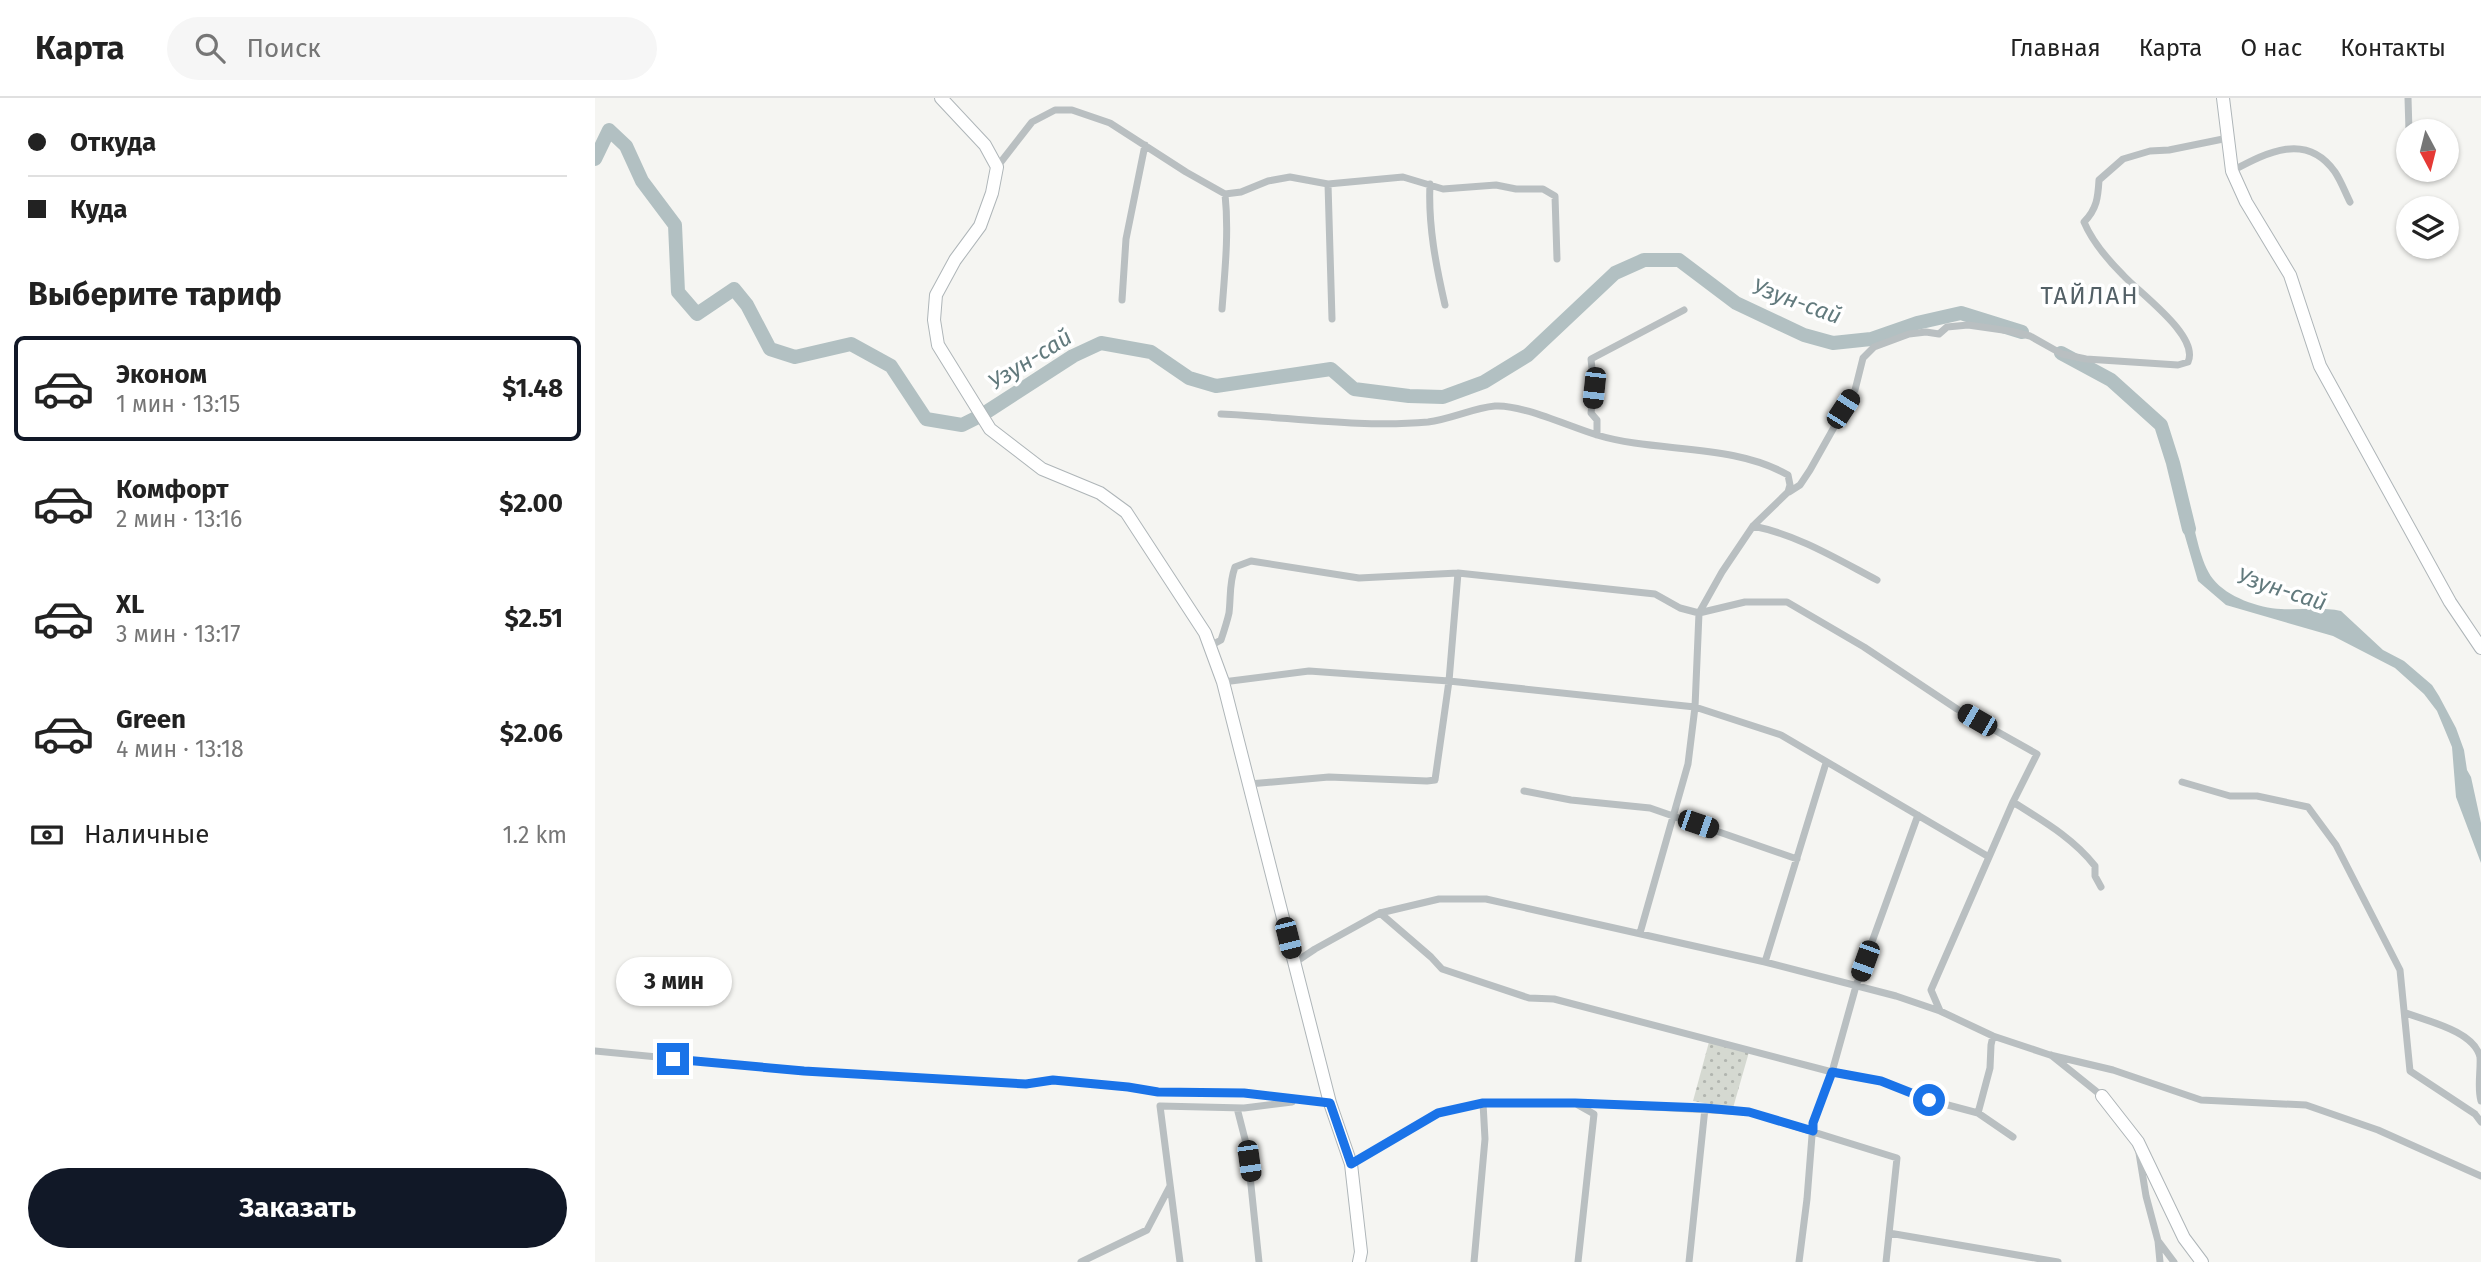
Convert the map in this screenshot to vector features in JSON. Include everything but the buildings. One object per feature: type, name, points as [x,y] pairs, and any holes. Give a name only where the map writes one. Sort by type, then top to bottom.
[{"type":"street","points":[[941,98],[985,145],[997,167]]},
{"type":"street","points":[[2223,98],[2232,172],[2246,202],[2290,275],[2320,366],[2450,602],[2481,649]]},
{"type":"street","points":[[2408,98],[2409,119]]},
{"type":"street","points":[[1359,1262],[1361,1252],[1351,1164],[1330,1103],[1223,682],[1205,633],[1126,512],[1100,493],[1042,470],[990,429],[938,345],[934,320],[936,295],[955,260],[980,226],[992,193],[997,167],[1032,122],[1055,110],[1072,110],[1110,123],[1225,194],[1241,192],[1268,181],[1290,177],[1328,184],[1403,177],[1443,189],[1496,185],[1516,189],[1543,189],[1555,196],[1557,259]]},
{"type":"street","points":[[1640,933],[1688,764],[1695,707],[1699,613],[1753,526],[1788,492],[1800,485],[1810,470],[1856,390],[1863,358],[1874,347],[1909,334],[1939,334],[1947,327],[1968,325],[2030,336],[2059,353],[2086,359],[2178,365],[2188,362],[2191,355],[2189,344],[2151,299],[2123,276],[2089,233],[2084,222],[2093,214],[2102,175],[2123,159],[2150,150],[2169,150],[2228,138]]},
{"type":"street","points":[[1122,300],[1126,239],[1145,145]]},
{"type":"street","points":[[2232,172],[2262,155],[2285,147],[2307,151],[2321,158],[2334,171],[2350,202]]},
{"type":"street","points":[[1328,184],[1332,319]]},
{"type":"street","points":[[1430,184],[1429,202],[1437,270],[1445,305]]},
{"type":"street","points":[[1222,309],[1227,254],[1225,194]]},
{"type":"street","points":[[1597,435],[1597,420],[1591,413],[1594,388],[1591,359],[1684,310]]},
{"type":"street","points":[[1221,414],[1377,424],[1430,422],[1495,406],[1517,408],[1597,435],[1739,457],[1774,467],[1788,475],[1788,492]]},
{"type":"street","points":[[1753,526],[1778,531],[1877,580]]},
{"type":"street","points":[[1210,646],[1221,640],[1226,626],[1229,582],[1235,567],[1251,561],[1359,578],[1458,573],[1655,594],[1680,608],[1699,613],[1745,602],[1787,602],[1864,647],[1957,709],[2037,754],[2013,802],[1931,990],[1940,1011]]},
{"type":"street","points":[[1249,785],[1329,777],[1435,780],[1458,573]]},
{"type":"street","points":[[1223,682],[1309,671],[1448,681],[1695,707],[1781,735],[1812,752],[1826,764],[1989,857]]},
{"type":"street","points":[[1765,962],[1826,764]]},
{"type":"street","points":[[2182,782],[2229,796],[2257,796],[2308,807],[2336,845],[2400,970],[2410,1071],[2475,1114],[2481,1122]]},
{"type":"street","points":[[1524,792],[1650,808],[1797,859]]},
{"type":"street","points":[[2013,802],[2083,850],[2095,866],[2095,876],[2101,887]]},
{"type":"street","points":[[1799,1262],[1813,1123],[1832,1072],[1856,986],[1918,815]]},
{"type":"street","points":[[1294,964],[1380,913],[1439,899],[1486,899],[1765,962],[1856,986],[1940,1011],[1993,1036],[2050,1055],[2113,1070],[2201,1100],[2306,1105],[2378,1130],[2481,1176]]},
{"type":"street","points":[[1380,913],[1442,969],[1529,998],[1555,999],[1832,1072],[1881,1081],[1929,1100],[1978,1114],[2013,1137]]},
{"type":"street","points":[[2406,1013],[2452,1030],[2471,1042],[2480,1056],[2481,1101]]},
{"type":"street","points":[[1978,1114],[1990,1068],[1993,1036]]},
{"type":"street","points":[[595,1051],[804,1071],[1026,1084],[1053,1080],[1158,1092],[1244,1093],[1330,1103]]},
{"type":"street","points":[[2050,1055],[2102,1097],[2138,1142],[2184,1238],[2202,1262]]},
{"type":"street","points":[[1181,1262],[1160,1106],[1237,1108],[1303,1101]]},
{"type":"street","points":[[1351,1164],[1438,1113],[1483,1103],[1575,1103],[1749,1112],[1897,1158],[1886,1262]]},
{"type":"street","points":[[1474,1262],[1485,1139],[1483,1103]]},
{"type":"street","points":[[1575,1103],[1594,1114],[1578,1262]]},
{"type":"street","points":[[1237,1108],[1247,1147],[1259,1262]]},
{"type":"street","points":[[1689,1262],[1705,1108]]},
{"type":"street","points":[[2138,1142],[2160,1262]]},
{"type":"street","points":[[1081,1262],[1147,1230],[1170,1185]]},
{"type":"street","points":[[1889,1233],[2058,1262]]},
{"type":"street","points":[[2158,1241],[2174,1262]]},
{"type":"shaded area","points":[[2178,512],[2190,512],[2205,564],[2213,579],[2226,591],[2254,604],[2272,608],[2341,611],[2383,650],[2404,661],[2432,685],[2456,728],[2464,750],[2481,823],[2481,863],[2456,797],[2452,747],[2437,711],[2424,694],[2395,668],[2333,636],[2226,605],[2198,581]]},
{"type":"shaded area","points":[[1709,1042],[1749,1052],[1733,1108],[1693,1101]]},
{"type":"waterway","name":"Узун-сай","points":[[595,159],[609,130],[626,146],[642,181],[675,225],[678,292],[697,314],[734,289],[747,305],[770,349],[795,357],[851,344],[891,366],[926,419],[962,425],[978,417]]},
{"type":"waterway","name":"Узун-сай","points":[[988,411],[1073,356],[1101,343],[1151,352],[1189,378],[1216,386],[1331,369],[1354,389],[1443,397],[1484,382],[1528,355],[1615,273],[1644,260],[1679,260],[1736,303],[1804,335],[1833,343],[1871,339],[1917,323],[1961,313],[2022,332]]},
{"type":"waterway","name":"Узун-сай","points":[[2061,353],[2111,380],[2161,425],[2189,529]]},
{"type":"district","name":"ТАЙЛАН","points":[[2090,296]]},
{"type":"route","points":[[673,1059],[831,1073],[1026,1084],[1053,1080],[1158,1092],[1244,1093],[1330,1103],[1351,1164],[1438,1113],[1483,1103],[1705,1108],[1749,1112],[1813,1131],[1813,1123],[1832,1072],[1881,1081],[1929,1100]]}]
